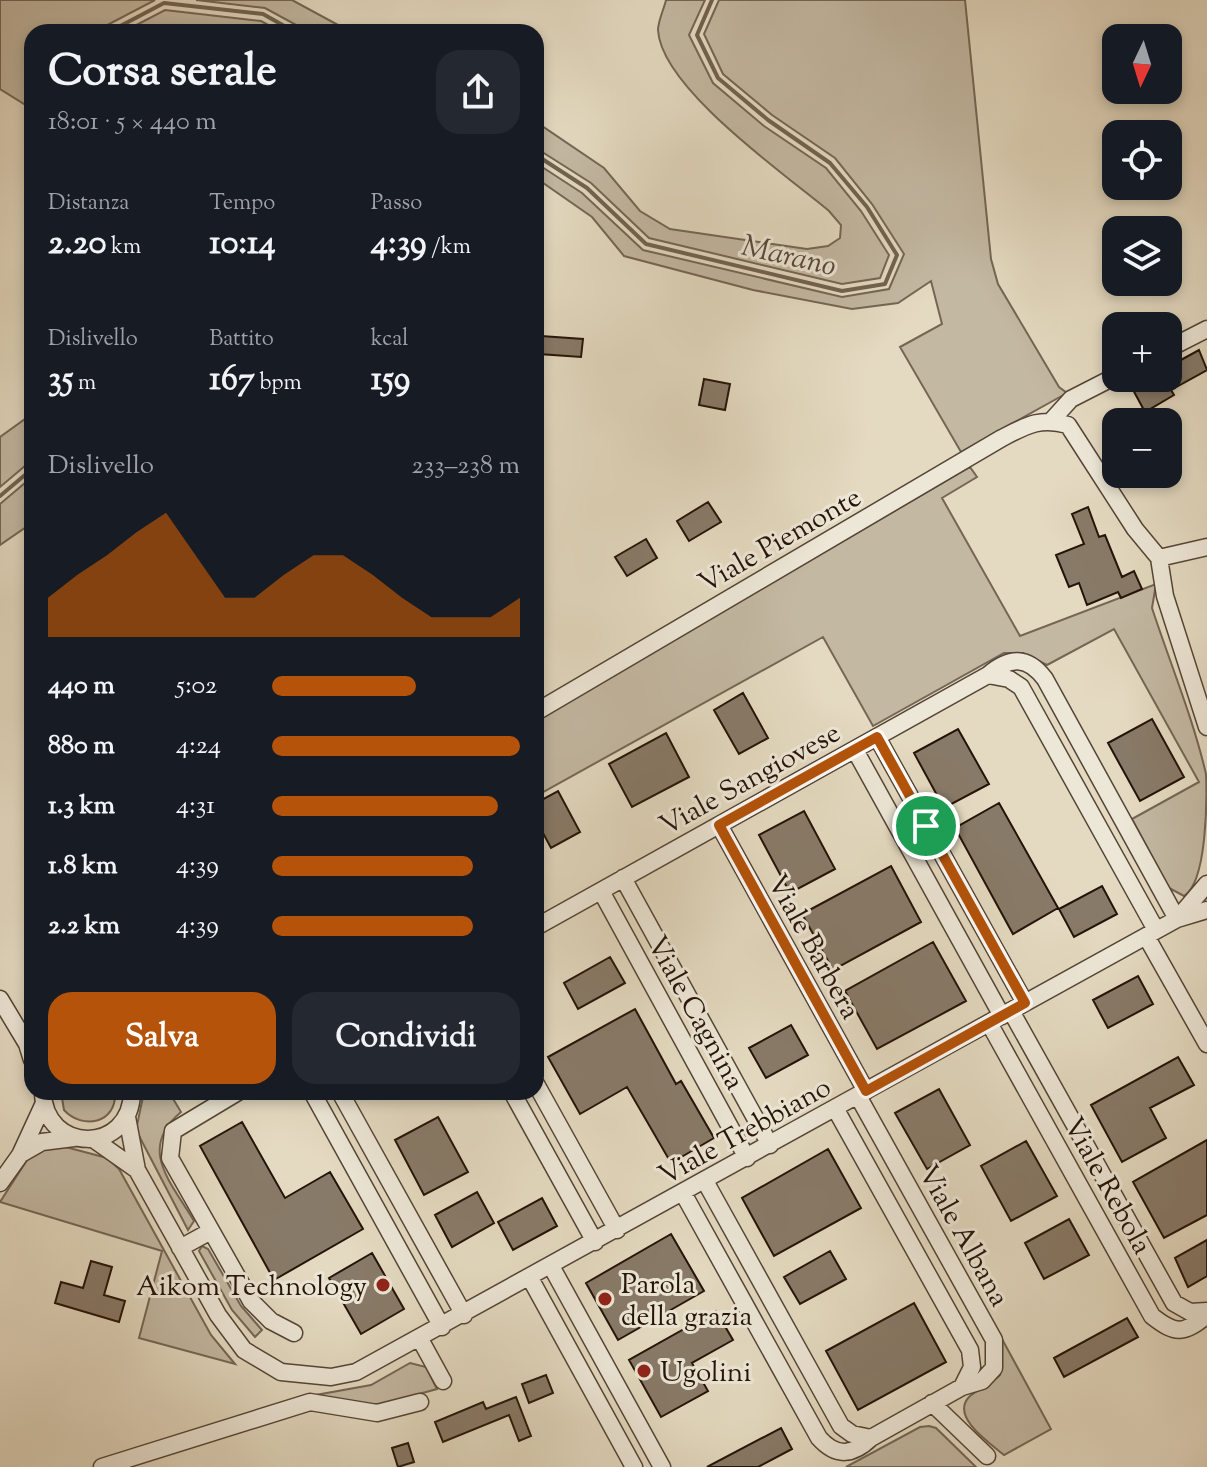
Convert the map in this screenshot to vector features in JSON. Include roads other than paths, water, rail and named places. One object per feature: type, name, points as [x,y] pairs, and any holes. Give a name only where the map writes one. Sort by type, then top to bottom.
[{"type":"street","points":[[1182,342],[1207,329]]},
{"type":"street","points":[[1102,383],[1071,399],[1052,420],[1068,425],[1135,529],[1159,558],[1165,596],[1207,727]]},
{"type":"street","name":"Viale Piemonte","points":[[544,707],[1002,438],[1036,421],[1052,420]]},
{"type":"street","points":[[1159,558],[1207,547]]},
{"type":"street","name":"Viale Sangiovese","points":[[544,923],[988,675],[1003,662],[1021,662],[1036,668],[1177,919]]},
{"type":"street","points":[[988,675],[1009,679],[1021,687],[1207,1044]]},
{"type":"street","points":[[877,737],[1007,1013]]},
{"type":"street","points":[[855,750],[1007,1013]]},
{"type":"street","name":"Viale Barbera","points":[[719,825],[862,1094]]},
{"type":"street","name":"Viale Cagnina","points":[[623,878],[770,1145]]},
{"type":"street","name":"Viale Trebbiano","points":[[1177,919],[1207,884]]},
{"type":"street","name":"Viale Cagnina","points":[[601,891],[747,1158]]},
{"type":"street","name":"Viale Trebbiano","points":[[127,1117],[137,1170],[230,1334],[244,1350],[281,1372],[318,1377],[356,1372],[1151,933],[1177,919],[1207,910]]},
{"type":"street","points":[[0,999],[24,1040]]},
{"type":"street","name":"Viale Rebola","points":[[1007,1013],[1152,1316],[1169,1329],[1190,1329],[1207,1313]]},
{"type":"street","name":"Viale Rebola","points":[[1007,1013],[1174,1303],[1190,1312],[1207,1313]]},
{"type":"street","name":"Viale Albana","points":[[683,1193],[819,1438],[830,1450],[842,1453],[859,1450],[871,1438],[932,1403],[962,1387],[982,1381],[994,1368],[994,1340],[862,1094]]},
{"type":"street","points":[[544,1098],[617,1230]]},
{"type":"street","points":[[0,1183],[20,1155],[42,1100]]},
{"type":"street","points":[[44,1100],[54,1125],[75,1138]]},
{"type":"street","points":[[20,1155],[42,1142],[106,1136],[127,1117],[130,1100]]},
{"type":"street","points":[[224,1100],[173,1131],[170,1158],[251,1301],[271,1321],[294,1333]]},
{"type":"street","points":[[316,1100],[442,1327]]},
{"type":"street","points":[[344,1100],[464,1315]]},
{"type":"street","points":[[516,1100],[595,1242]]},
{"type":"street","name":"Viale Albana","points":[[835,1108],[970,1350],[972,1367],[962,1387]]},
{"type":"street","name":"Viale Trebbiano","points":[[93,1139],[137,1170]]},
{"type":"street","points":[[705,1181],[841,1426],[852,1434],[871,1438]]},
{"type":"street","points":[[180,1248],[211,1231]]},
{"type":"street","points":[[551,1266],[662,1467]]},
{"type":"street","points":[[530,1278],[634,1467]]},
{"type":"street","points":[[420,1339],[443,1381]]},
{"type":"street","points":[[102,1467],[310,1402],[377,1413],[420,1402]]},
{"type":"street","points":[[932,1403],[987,1456]]},
{"type":"waterway","name":"Marano","points":[[544,160],[587,188],[646,244],[842,291],[885,284],[897,255],[867,207],[830,163],[768,120],[718,78],[697,35],[712,0]]},
{"type":"waterway","name":"Marano","points":[[124,24],[164,3],[263,14],[281,24]]},
{"type":"waterway","name":"Marano","points":[[0,496],[24,476]]},
{"type":"place","name":"Aikom Technology","points":[[383,1285]]},
{"type":"place","name":"Parola della grazia","points":[[605,1299]]},
{"type":"place","name":"Ugolini","points":[[644,1371]]}]
